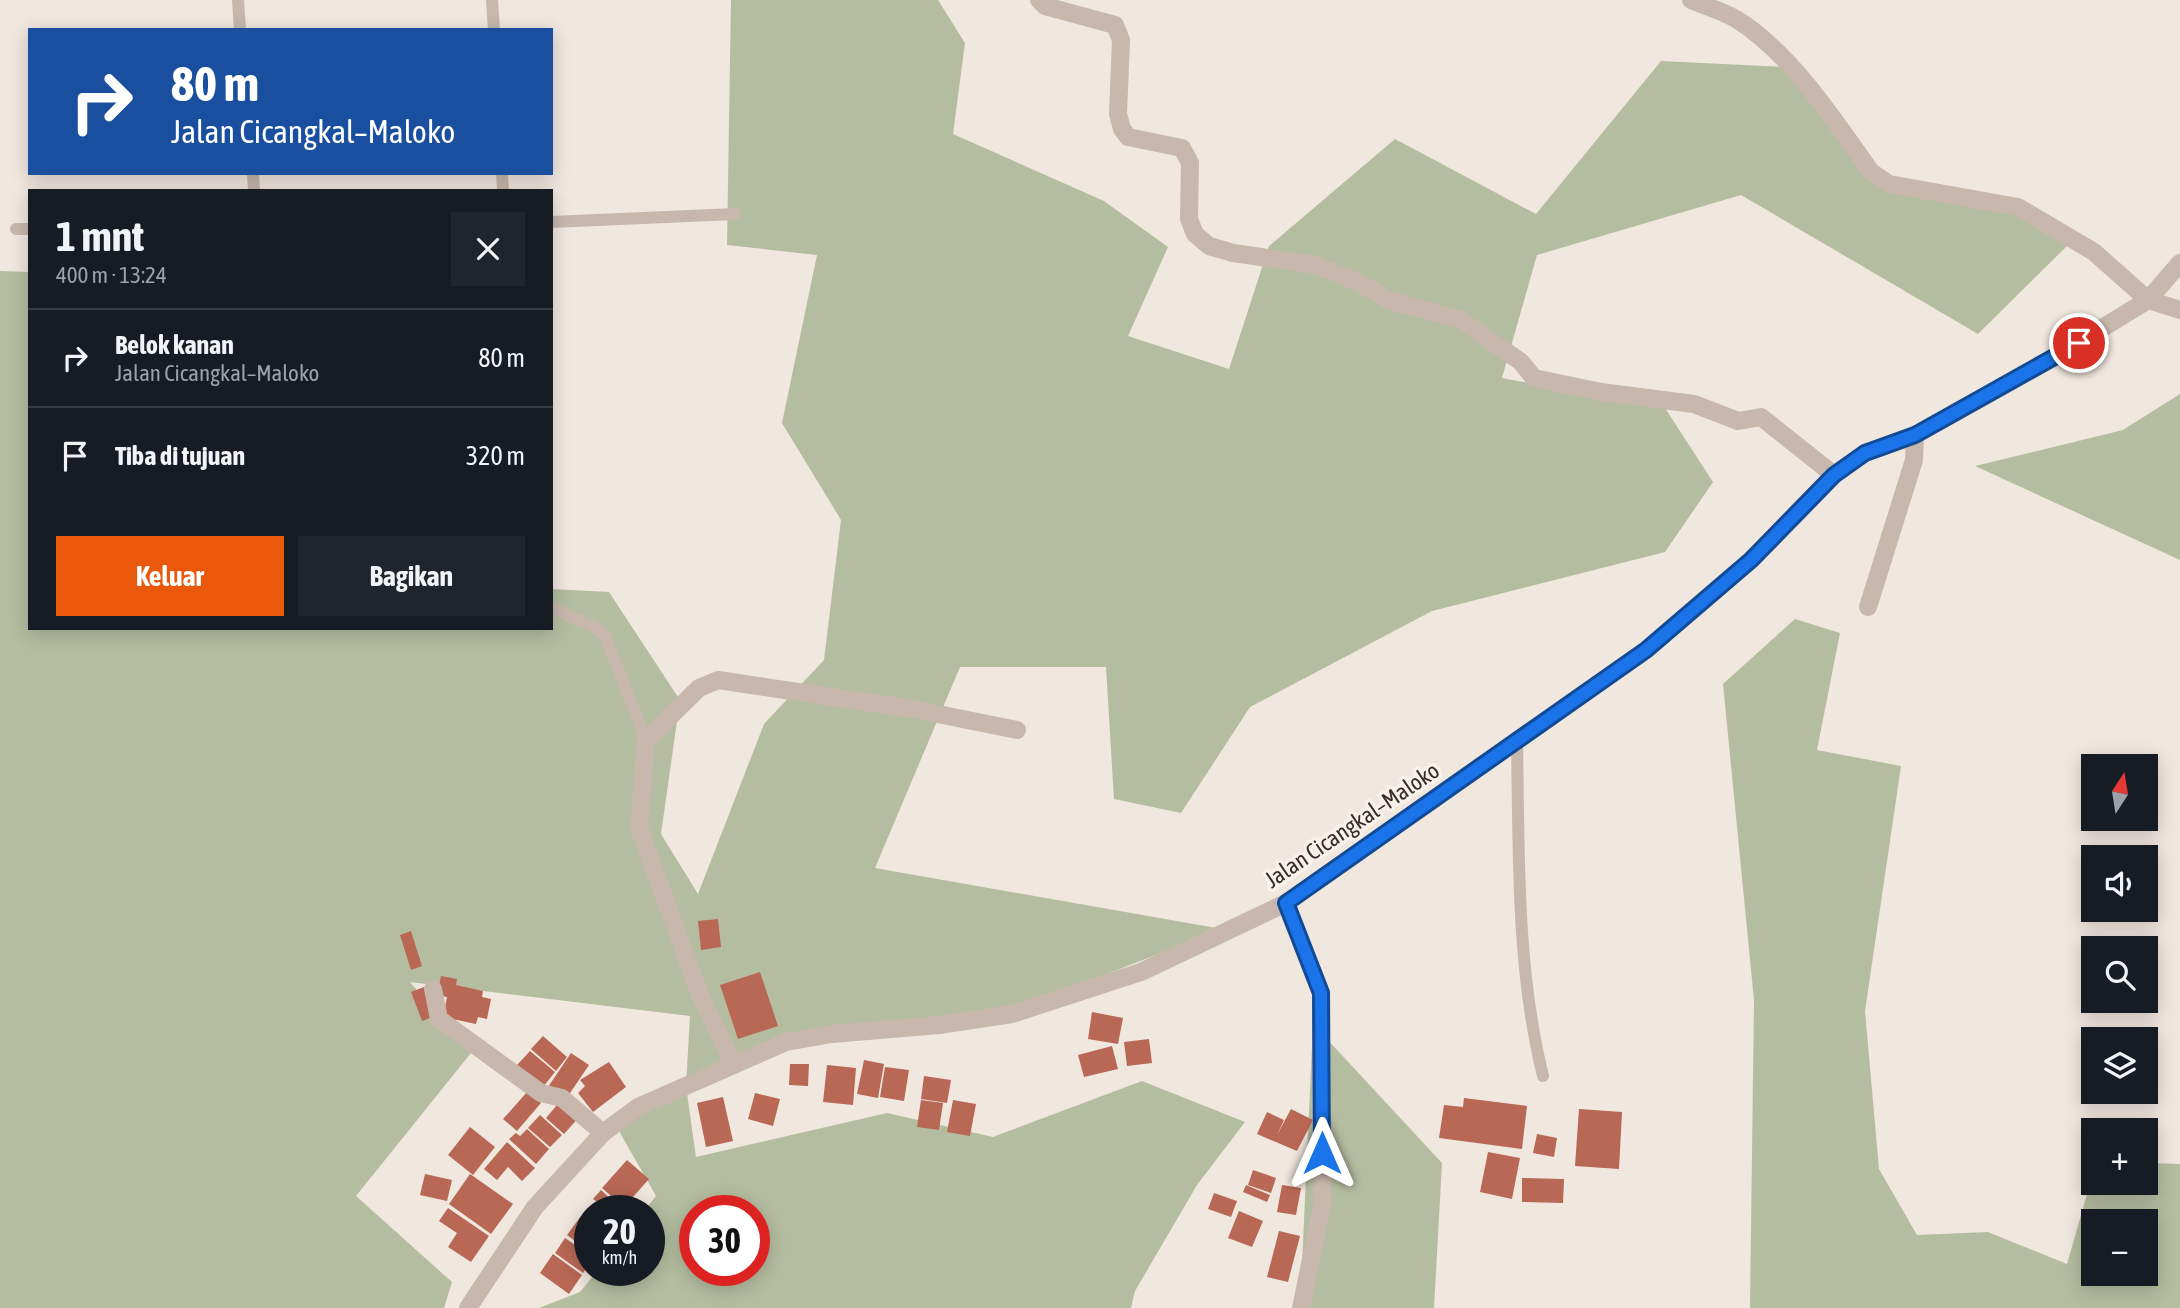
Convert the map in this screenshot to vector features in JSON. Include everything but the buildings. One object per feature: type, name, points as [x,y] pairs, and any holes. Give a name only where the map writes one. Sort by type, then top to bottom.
[{"type":"street","points":[[1039,0],[1045,6],[1115,25],[1121,40],[1118,114],[1122,129],[1128,137],[1182,149],[1190,163],[1189,219],[1195,234],[1209,246],[1233,253],[1316,265],[1360,283],[1389,300],[1461,320],[1521,362],[1534,378],[1601,392],[1694,404],[1738,421],[1761,416],[1834,475]]},
{"type":"street","points":[[1691,0],[1736,19],[1776,54],[1820,100],[1871,172],[1880,179],[1889,184],[2018,207],[2094,252],[2148,299],[2180,310]]},
{"type":"street","name":"Jalan Cicangkal–Maloko","points":[[468,1308],[536,1208],[603,1133],[638,1107],[786,1042],[832,1034],[939,1025],[1012,1014],[1142,971],[1286,903],[1646,650],[1751,560],[1834,475],[1865,453],[1915,435],[2056,358],[2148,299],[2180,263]]},
{"type":"street","points":[[1868,607],[1914,460],[1915,435]]},
{"type":"street","points":[[733,1063],[700,995],[639,828],[646,740],[699,688],[718,680],[913,709],[1017,730]]},
{"type":"street","points":[[1286,903],[1321,993],[1322,1206],[1301,1308]]},
{"type":"street","points":[[433,989],[439,1019],[541,1093],[562,1098],[603,1133]]},
{"type":"lane","points":[[238,0],[240,28]]},
{"type":"lane","points":[[492,0],[494,28]]},
{"type":"lane","points":[[553,222],[735,214]]},
{"type":"lane","points":[[553,609],[595,627],[605,636],[646,740]]},
{"type":"lane","points":[[1517,740],[1520,897],[1530,1025],[1543,1076]]},
{"type":"green space","points":[[731,0],[938,0],[965,43],[953,134],[1104,201],[1168,247],[1128,336],[1229,369],[1269,246],[1395,139],[1536,214],[1661,61],[1787,67],[1896,191],[2005,201],[2071,242],[1978,334],[1741,195],[1537,255],[1502,378],[1665,408],[1713,482],[1665,552],[1432,611],[1250,707],[1181,813],[1114,799],[1106,667],[960,667],[875,868],[1222,929],[1013,1011],[822,1027],[686,1086],[690,1016],[410,982],[471,1053],[356,1196],[452,1282],[444,1308],[0,1308],[0,271],[28,272],[28,630],[553,630],[553,589],[609,592],[680,700],[661,834],[698,894],[764,724],[824,660],[841,520],[782,423],[817,255],[727,245]]},
{"type":"green space","points":[[2180,394],[2180,560],[1975,466],[2123,430]]},
{"type":"green space","points":[[1795,619],[1840,633],[1817,750],[1901,766],[1865,1011],[1879,1169],[1917,1235],[1988,1232],[2067,1264],[2081,1215],[2081,1286],[2158,1286],[2158,1209],[2083,1209],[2087,1195],[2158,1195],[2158,1163],[2180,1164],[2180,1308],[1750,1308],[1754,1000],[1723,684]]},
{"type":"green space","points":[[1313,1024],[1442,1163],[1434,1308],[1300,1308]]},
{"type":"green space","points":[[1142,1081],[1245,1122],[1197,1185],[1135,1291],[1131,1308],[539,1308],[580,1292],[585,1286],[665,1286],[665,1195],[655,1195],[615,1124],[686,1086],[696,1157],[887,1113],[993,1137]]},
{"type":"route","points":[[1322,1153],[1321,993],[1286,903],[1646,650],[1751,560],[1834,475],[1865,453],[1915,435],[2079,343]]}]
